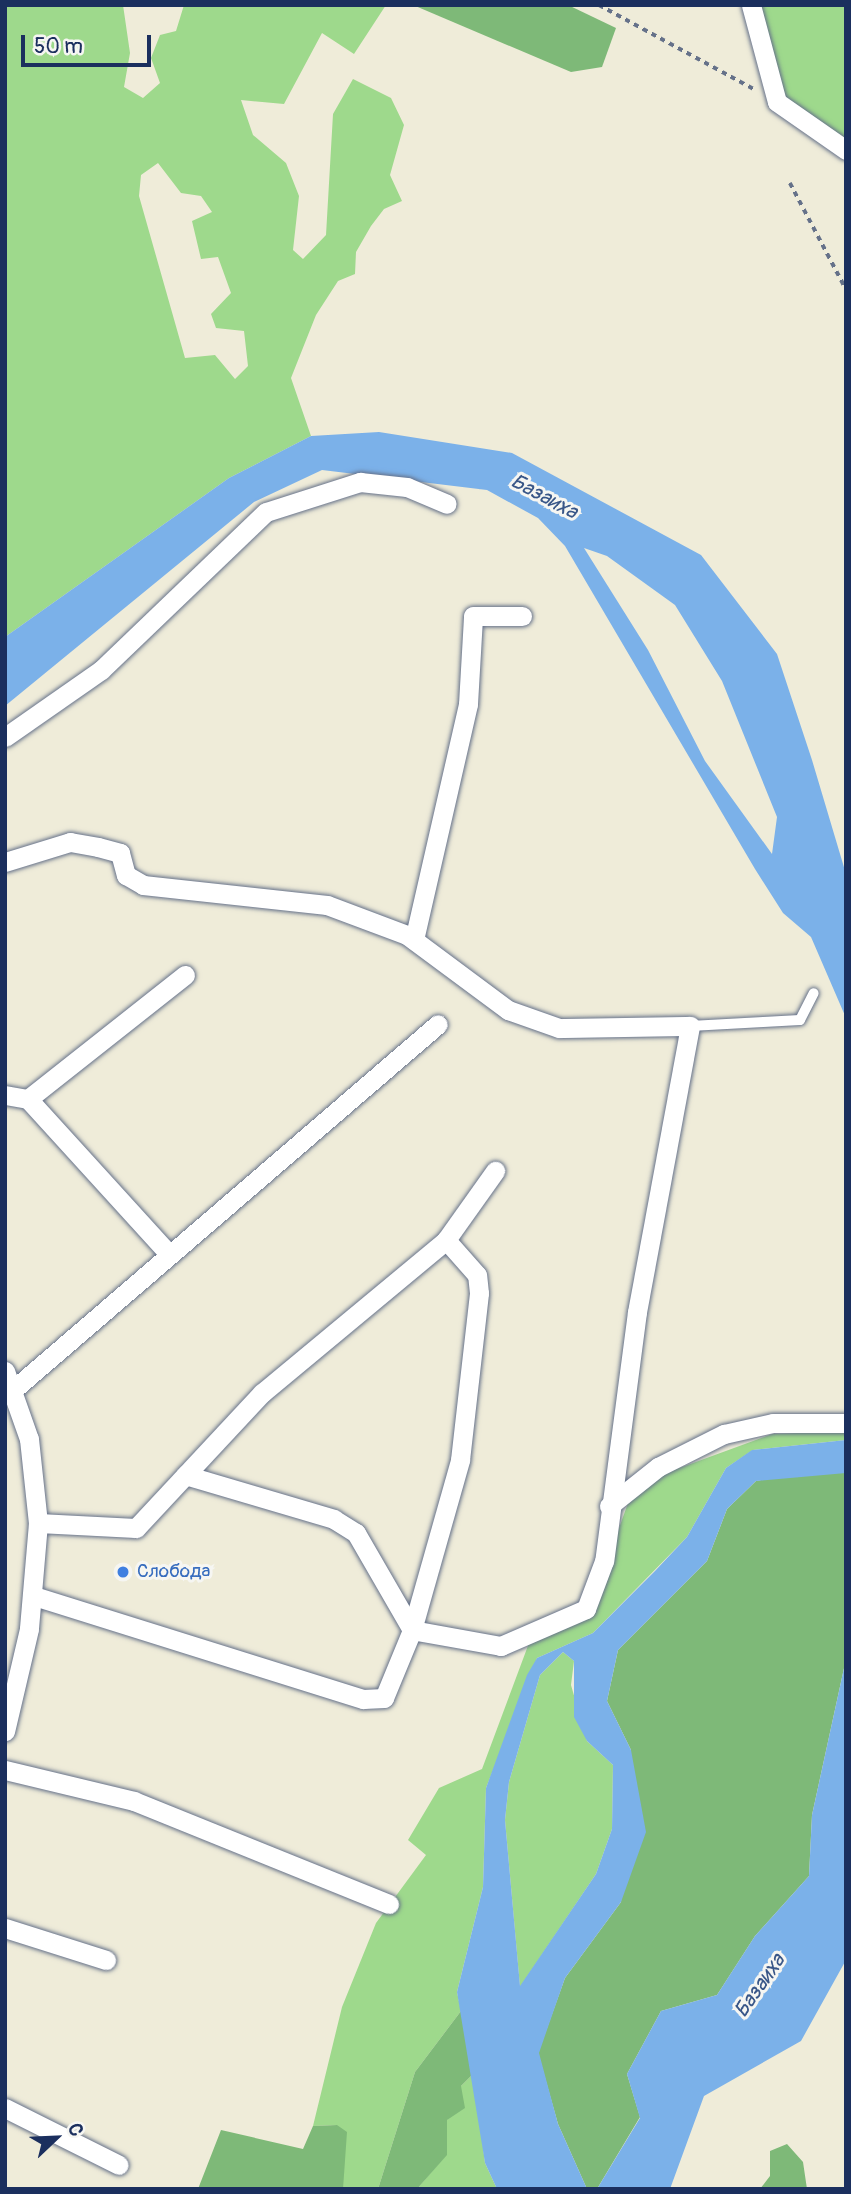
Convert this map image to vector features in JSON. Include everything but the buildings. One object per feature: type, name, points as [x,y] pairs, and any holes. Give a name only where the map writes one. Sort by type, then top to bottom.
[{"type":"street","points":[[751,5],[777,102],[846,150]]},
{"type":"street","points":[[5,737],[101,670],[266,512],[360,482],[407,487],[447,504]]},
{"type":"street","points":[[414,940],[468,704],[473,616],[522,616]]},
{"type":"street","points":[[5,862],[70,842],[98,847],[120,853],[126,875],[143,885],[327,905],[414,940],[508,1010],[559,1028],[690,1026],[637,1312],[609,1507],[604,1561],[586,1609],[501,1646],[412,1630],[356,1533],[334,1520],[185,1475]]},
{"type":"street","points":[[28,1099],[185,975]]},
{"type":"street","points":[[5,1731],[34,1596],[38,1523],[29,1439],[9,1380],[169,1254],[438,1024]]},
{"type":"street","points":[[5,1094],[28,1099],[169,1254]]},
{"type":"street","points":[[38,1523],[136,1528],[262,1393],[446,1240],[495,1171]]},
{"type":"street","points":[[34,1596],[363,1699],[384,1698],[412,1630],[460,1461],[479,1293],[477,1275],[446,1240]]},
{"type":"street","points":[[609,1507],[657,1467],[724,1434],[773,1423],[846,1423]]},
{"type":"street","points":[[5,1770],[134,1801],[389,1904]]},
{"type":"street","points":[[5,1928],[106,1960]]},
{"type":"street","points":[[5,2108],[119,2165]]},
{"type":"lane","points":[[690,1026],[800,1020],[814,993]]},
{"type":"path","points":[[599,5],[777,102]]},
{"type":"path","points":[[790,183],[846,289]]},
{"type":"green space","points":[[5,5],[123,5],[130,53],[124,87],[143,98],[160,83],[151,58],[160,35],[176,31],[184,5],[386,5],[354,54],[322,33],[284,104],[241,100],[253,135],[286,163],[299,196],[293,250],[303,259],[326,235],[333,114],[353,79],[391,98],[404,125],[390,175],[402,201],[384,209],[371,226],[356,252],[355,274],[338,281],[316,315],[291,378],[311,436],[229,478],[5,637]],"holes":[[[158,163],[181,193],[201,196],[212,212],[192,221],[201,259],[218,257],[231,293],[211,314],[216,328],[244,331],[248,366],[235,379],[215,355],[185,358],[139,196],[141,175]]]},
{"type":"green space","points":[[413,5],[568,5],[616,28],[602,67],[571,72]]},
{"type":"green space","points":[[751,5],[846,5],[846,150],[777,102]]},
{"type":"green space","points":[[846,1431],[846,1440],[753,1450],[726,1468],[687,1537],[593,1633],[537,1658],[486,1788],[483,1887],[457,1992],[461,2011],[415,2072],[378,2189],[343,2189],[337,2125],[313,2126],[342,2007],[376,1923],[426,1855],[408,1840],[439,1788],[482,1769],[529,1643],[587,1618],[628,1503],[663,1474],[772,1434]]},
{"type":"green space","points":[[808,1471],[846,1473],[846,1659],[812,1815],[809,1876],[755,1936],[717,1995],[661,2011],[627,2074],[640,2117],[597,2189],[587,2189],[558,2124],[538,2053],[565,1978],[621,1902],[631,1750],[607,1701],[618,1650],[707,1561],[727,1509],[756,1481]]},
{"type":"green space","points":[[563,1652],[574,1661],[571,1685],[587,1741],[613,1765],[612,1829],[596,1874],[520,1987],[505,1820],[509,1782],[540,1675]]},
{"type":"green space","points":[[461,2011],[474,2073],[461,2086],[465,2108],[447,2120],[447,2155],[417,2189],[378,2189],[415,2072]]},
{"type":"green space","points":[[474,2073],[485,2163],[497,2189],[417,2189],[446,2155],[447,2120],[461,2086]]},
{"type":"green space","points":[[337,2125],[347,2132],[343,2189],[198,2189],[221,2130],[303,2149],[313,2126]]},
{"type":"green space","points":[[787,2144],[803,2162],[807,2189],[760,2189],[770,2176],[770,2151]]},
{"type":"water","name":"Базаиха","points":[[379,432],[512,453],[701,555],[777,654],[812,760],[846,874],[846,1018],[811,937],[783,913],[755,869],[565,546],[538,518],[487,490],[322,470],[254,502],[5,706],[5,637],[229,478],[311,436]],"holes":[[[584,548],[607,556],[675,605],[722,681],[777,817],[772,854],[705,761],[648,650]]]},
{"type":"water","points":[[846,1440],[846,1473],[756,1481],[727,1509],[707,1561],[618,1650],[607,1701],[631,1750],[646,1832],[621,1902],[565,1978],[539,2053],[558,2124],[587,2189],[497,2189],[485,2163],[457,1992],[483,1887],[486,1788],[527,1675],[537,1658],[593,1633],[687,1537],[726,1468],[752,1450]],"holes":[[[563,1652],[574,1661],[574,1717],[587,1741],[613,1765],[612,1829],[596,1874],[520,1986],[505,1820],[509,1782],[540,1675]]]},
{"type":"water","name":"Базаиха","points":[[846,1659],[846,1960],[801,2041],[704,2096],[670,2189],[597,2189],[640,2118],[627,2074],[661,2011],[717,1995],[755,1936],[809,1876],[812,1815]]},
{"type":"place","name":"Слобода","points":[[123,1572]]}]
